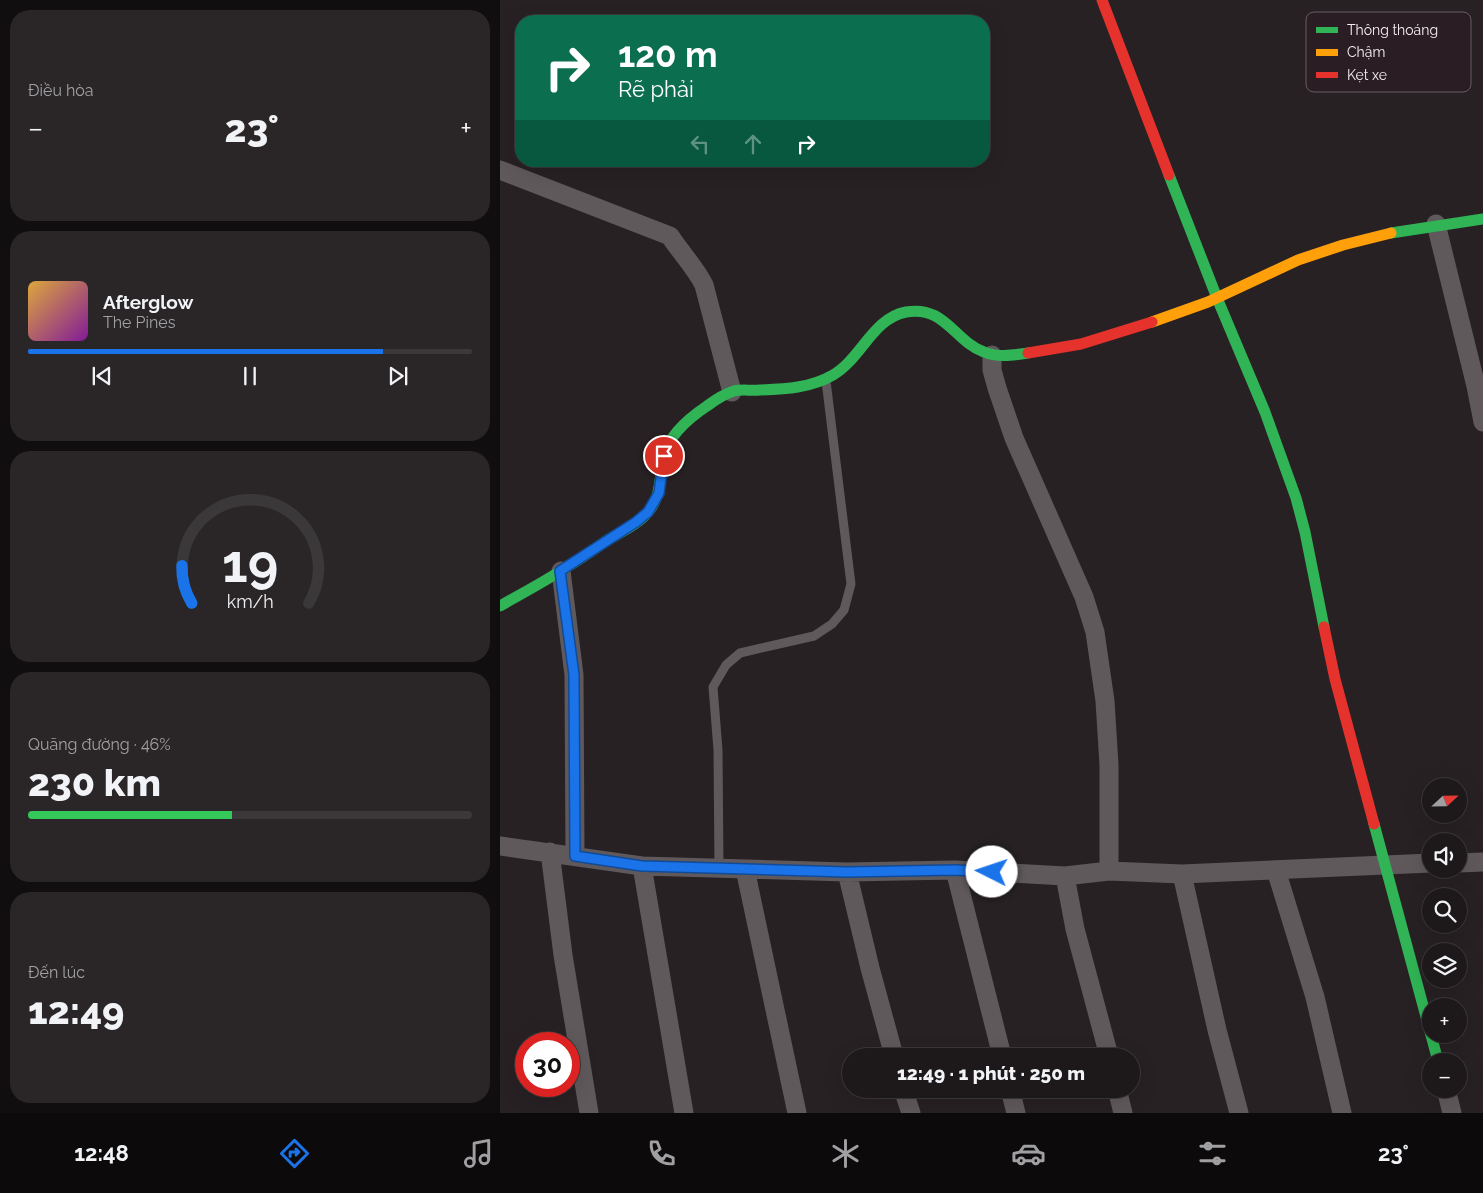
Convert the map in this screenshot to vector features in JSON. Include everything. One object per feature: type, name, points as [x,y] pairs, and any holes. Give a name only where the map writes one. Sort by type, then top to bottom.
[{"type":"street","points":[[1102,0],[1217,298],[1265,412],[1296,498],[1305,532],[1335,679],[1436,1053]]},
{"type":"street","points":[[500,170],[670,236],[696,269],[704,285],[732,392]]},
{"type":"street","points":[[500,606],[560,571],[636,522],[648,512],[659,493],[664,456],[668,443],[699,412],[732,392],[787,390],[826,378],[840,371],[854,359],[874,332],[885,321],[894,316],[906,312],[925,312],[939,317],[974,346],[992,355],[1052,350],[1133,329],[1217,298],[1272,271],[1315,254],[1362,239],[1436,224],[1483,219]]},
{"type":"street","points":[[1436,224],[1476,386],[1483,422]]},
{"type":"street","points":[[992,355],[992,370],[996,388],[1014,438],[1084,597],[1095,632],[1105,701],[1109,765],[1109,871]]},
{"type":"street","points":[[560,571],[574,675],[575,856]]},
{"type":"street","points":[[500,846],[642,866],[847,872],[955,870],[1065,876],[1109,871],[1182,874],[1422,863]]},
{"type":"street","points":[[550,852],[563,955],[589,1113]]},
{"type":"street","points":[[1467,863],[1483,862]]},
{"type":"street","points":[[642,866],[684,1113]]},
{"type":"street","points":[[745,869],[798,1113]]},
{"type":"street","points":[[955,870],[1000,1048]]},
{"type":"street","points":[[1276,870],[1315,997],[1342,1113]]},
{"type":"street","points":[[847,872],[892,1048]]},
{"type":"street","points":[[1182,874],[1217,1030],[1239,1113]]},
{"type":"street","points":[[1065,876],[1076,929],[1107,1048]]},
{"type":"street","points":[[906,1098],[911,1113]]},
{"type":"street","points":[[1012,1098],[1016,1113]]},
{"type":"street","points":[[1120,1098],[1124,1113]]},
{"type":"street","points":[[1448,1098],[1452,1113]]},
{"type":"lane","points":[[719,868],[718,750],[713,687],[726,664],[740,653],[814,636],[832,624],[844,610],[851,584],[826,378]]},
{"type":"traffic: fast","points":[[1169,175],[1217,298],[1265,412],[1296,498],[1305,532],[1324,627]]},
{"type":"traffic: fast","points":[[1391,233],[1483,219]]},
{"type":"traffic: fast","points":[[500,606],[568,567],[645,516],[656,498],[660,485],[662,463],[670,441],[693,416],[727,394],[737,390],[769,390],[798,387],[825,379],[843,368],[885,322],[906,312],[919,311],[940,319],[974,347],[989,354],[1006,356],[1028,353]]},
{"type":"traffic: fast","points":[[1374,824],[1436,1053]]},
{"type":"traffic: slow","points":[[1152,322],[1208,302],[1298,260],[1343,245],[1391,233]]},
{"type":"traffic: jam","points":[[1102,0],[1169,175]]},
{"type":"traffic: jam","points":[[1028,353],[1081,344],[1152,322]]},
{"type":"traffic: jam","points":[[1324,627],[1335,679],[1374,824]]},
{"type":"route","points":[[664,456],[659,493],[648,512],[636,522],[560,571],[574,675],[575,856],[642,866],[847,872],[955,870],[992,872]]}]
